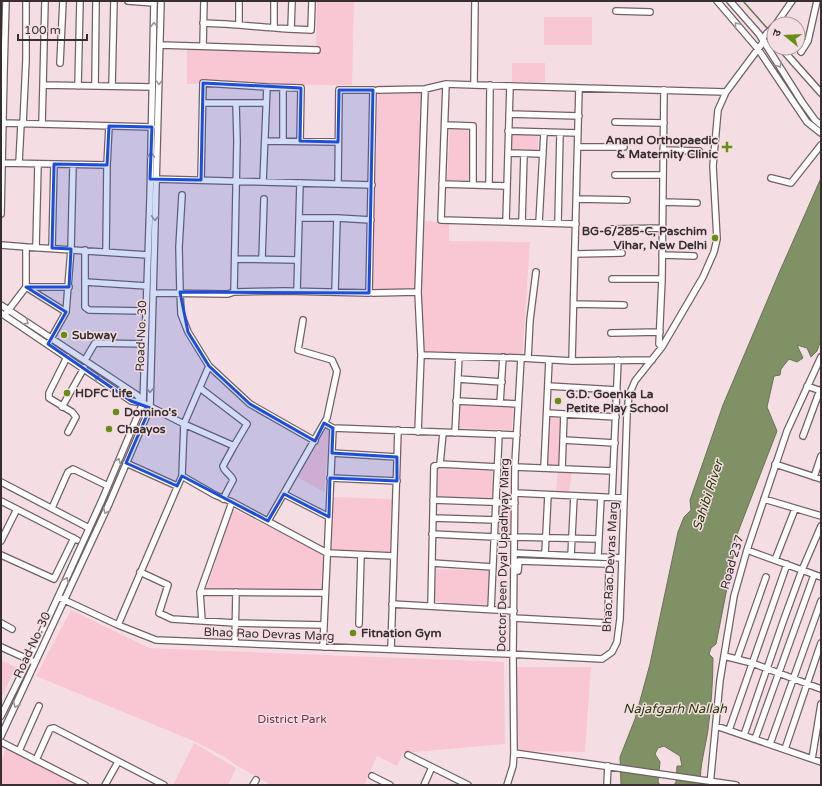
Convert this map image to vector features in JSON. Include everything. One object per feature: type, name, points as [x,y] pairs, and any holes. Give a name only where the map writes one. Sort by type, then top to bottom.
[{"type":"street","points":[[1,214],[2,72],[6,1]]},
{"type":"street","points":[[19,163],[26,60],[26,1]]},
{"type":"street","points":[[42,124],[45,1]]},
{"type":"street","points":[[60,63],[63,1]]},
{"type":"street","points":[[78,86],[80,1]]},
{"type":"street","points":[[95,86],[96,1]]},
{"type":"street","points":[[112,86],[114,1]]},
{"type":"street","points":[[128,1],[154,2]]},
{"type":"street","name":"Road No. 30","points":[[1,716],[58,597],[108,486],[143,403],[148,255],[160,45],[161,1]]},
{"type":"street","points":[[203,46],[204,1]]},
{"type":"street","points":[[239,1],[239,24]]},
{"type":"street","points":[[274,1],[274,27]]},
{"type":"street","points":[[291,29],[292,1]]},
{"type":"street","points":[[203,23],[239,24],[311,30],[312,1]]},
{"type":"street","points":[[474,84],[475,1]]},
{"type":"street","points":[[717,1],[758,50],[807,122],[821,133]]},
{"type":"street","points":[[730,1],[763,40],[802,102],[815,120],[821,124]]},
{"type":"street","name":"Bhao Rao Devras Marg","points":[[781,16],[792,1]]},
{"type":"street","points":[[806,44],[817,1]]},
{"type":"street","name":"Road No. 30","points":[[1,736],[65,600],[150,408],[153,293],[152,87],[154,2]]},
{"type":"street","points":[[616,11],[650,12]]},
{"type":"street","name":"Bhao Rao Devras Marg","points":[[58,597],[156,640],[513,654],[602,659],[612,652],[616,642],[620,619],[627,413],[629,395],[635,381],[662,347],[703,277],[714,252],[717,239],[713,166],[718,110],[726,92],[758,50],[766,35]]},
{"type":"street","points":[[160,45],[317,50]]},
{"type":"street","points":[[788,56],[821,93]]},
{"type":"street","points":[[201,180],[203,83],[302,88],[300,141]]},
{"type":"street","points":[[446,84],[441,220],[576,224]]},
{"type":"street","points":[[378,90],[425,89],[446,84],[474,84],[726,92]]},
{"type":"street","points":[[43,85],[152,87]]},
{"type":"street","points":[[489,185],[490,85]]},
{"type":"street","points":[[506,222],[510,86]]},
{"type":"street","points":[[264,182],[267,87]]},
{"type":"street","points":[[283,88],[283,141]]},
{"type":"street","points":[[572,361],[579,88]]},
{"type":"street","points":[[418,432],[421,355],[418,292],[425,89]]},
{"type":"street","points":[[153,293],[369,293],[373,90],[339,90],[338,184]]},
{"type":"street","points":[[662,347],[660,344],[660,332],[663,228],[664,90]]},
{"type":"street","points":[[203,102],[266,103]]},
{"type":"street","points":[[234,292],[236,103]]},
{"type":"street","points":[[508,114],[579,116]]},
{"type":"street","points":[[2,120],[22,124],[152,127]]},
{"type":"street","points":[[615,122],[664,123]]},
{"type":"street","points":[[445,125],[473,126],[473,185]]},
{"type":"street","points":[[106,252],[109,126]]},
{"type":"street","points":[[508,131],[578,134]]},
{"type":"street","points":[[540,223],[544,132]]},
{"type":"street","points":[[558,223],[560,133]]},
{"type":"street","points":[[265,141],[338,142]]},
{"type":"street","points":[[771,178],[791,183],[821,145]]},
{"type":"street","points":[[578,147],[624,147]]},
{"type":"street","points":[[663,150],[699,151]]},
{"type":"street","points":[[508,153],[543,154]]},
{"type":"street","points":[[522,222],[524,154]]},
{"type":"street","points":[[2,163],[107,165]]},
{"type":"street","points":[[36,247],[38,164]]},
{"type":"street","points":[[52,248],[54,164]]},
{"type":"street","points":[[49,341],[66,312],[71,249],[73,164]]},
{"type":"street","points":[[615,175],[663,174]]},
{"type":"street","points":[[153,179],[372,185]]},
{"type":"street","points":[[297,292],[300,183]]},
{"type":"street","points":[[442,184],[507,186]]},
{"type":"street","points":[[182,195],[179,247],[180,292],[182,314],[188,332],[209,366],[250,404],[315,441]]},
{"type":"street","points":[[262,260],[264,199]]},
{"type":"street","points":[[577,199],[627,200]]},
{"type":"street","points":[[663,202],[697,203]]},
{"type":"street","points":[[299,218],[371,220]]},
{"type":"street","points":[[335,292],[337,218]]},
{"type":"street","points":[[612,228],[663,228]]},
{"type":"street","points":[[1,245],[148,255]]},
{"type":"street","points":[[5,313],[26,286],[26,247]]},
{"type":"street","points":[[85,250],[85,307],[89,310],[146,311]]},
{"type":"street","points":[[575,254],[622,253]]},
{"type":"street","points":[[662,255],[694,256]]},
{"type":"street","points":[[235,259],[298,260]]},
{"type":"street","points":[[528,358],[530,320],[536,272]]},
{"type":"street","points":[[612,279],[662,279]]},
{"type":"street","points":[[85,282],[147,286]]},
{"type":"street","points":[[26,286],[69,287]]},
{"type":"street","points":[[26,286],[66,312]]},
{"type":"street","points":[[373,293],[418,292]]},
{"type":"street","points":[[574,304],[624,305]]},
{"type":"street","points":[[1,306],[5,313],[49,341],[85,360],[137,395],[143,403],[150,408],[234,446]]},
{"type":"street","points":[[268,521],[327,418],[338,371],[332,360],[298,350],[303,320]]},
{"type":"street","points":[[611,333],[660,332]]},
{"type":"street","points":[[49,341],[67,357],[131,401],[143,403]]},
{"type":"street","points":[[85,360],[95,343],[145,344]]},
{"type":"street","points":[[421,355],[503,357],[572,361],[652,360]]},
{"type":"street","points":[[455,433],[459,356]]},
{"type":"street","points":[[67,357],[49,393],[49,398],[72,412],[76,417],[68,432]]},
{"type":"street","points":[[500,403],[503,357]]},
{"type":"street","name":"Road 237","points":[[710,783],[724,656],[734,596],[747,550],[787,431],[821,357]]},
{"type":"street","name":"Doctor Deen Dyal Upadhyay Marg","points":[[507,785],[513,766],[514,753],[514,503],[516,434],[521,358]]},
{"type":"street","points":[[544,468],[549,360]]},
{"type":"street","points":[[612,498],[618,360]]},
{"type":"street","points":[[118,624],[182,476],[184,424],[209,366]]},
{"type":"street","points":[[62,407],[84,368]]},
{"type":"street","points":[[458,379],[502,382]]},
{"type":"street","points":[[548,386],[617,390]]},
{"type":"street","points":[[803,436],[820,391],[807,386]]},
{"type":"street","points":[[200,388],[247,424],[223,466],[233,480],[223,499]]},
{"type":"street","points":[[456,401],[518,404]]},
{"type":"street","points":[[547,413],[616,417]]},
{"type":"street","points":[[562,469],[564,414]]},
{"type":"street","points":[[324,423],[333,428],[443,433],[516,434]]},
{"type":"street","points":[[323,647],[333,428]]},
{"type":"street","points":[[391,649],[398,430]]},
{"type":"street","points":[[440,464],[443,433]]},
{"type":"street","points":[[491,610],[499,434]]},
{"type":"street","points":[[563,440],[615,443]]},
{"type":"street","points":[[332,453],[397,457]]},
{"type":"street","points":[[814,477],[821,456]]},
{"type":"street","points":[[126,463],[177,486]]},
{"type":"street","points":[[431,606],[434,467],[436,464],[440,464],[498,467]]},
{"type":"street","points":[[776,464],[821,479]]},
{"type":"street","points":[[515,467],[614,471]]},
{"type":"street","points":[[52,508],[68,472],[73,469],[108,486]]},
{"type":"street","points":[[182,476],[215,495],[232,502],[327,553],[394,556]]},
{"type":"street","points":[[330,478],[396,481]]},
{"type":"street","points":[[1,482],[89,528]]},
{"type":"street","points":[[515,493],[624,498]]},
{"type":"street","points":[[284,494],[329,517]]},
{"type":"street","points":[[545,554],[548,494]]},
{"type":"street","points":[[571,556],[574,496]]},
{"type":"street","points":[[598,557],[601,497]]},
{"type":"street","points":[[764,499],[821,516]]},
{"type":"street","points":[[1,500],[82,543]]},
{"type":"street","points":[[433,500],[514,503]]},
{"type":"street","points":[[202,621],[200,592],[232,502]]},
{"type":"street","points":[[1,541],[17,509]]},
{"type":"street","points":[[776,560],[795,509]]},
{"type":"street","points":[[433,518],[496,520]]},
{"type":"street","points":[[744,735],[802,570],[821,526]]},
{"type":"street","points":[[432,534],[514,538],[599,539]]},
{"type":"street","points":[[1,555],[54,579],[74,538]]},
{"type":"street","points":[[747,550],[821,577]]},
{"type":"street","points":[[514,552],[622,558]]},
{"type":"street","points":[[359,624],[361,555]]},
{"type":"street","points":[[519,561],[609,565],[608,621],[606,623],[515,618],[519,561]]},
{"type":"street","points":[[432,562],[494,567]]},
{"type":"street","points":[[729,730],[788,564]]},
{"type":"street","points":[[140,572],[168,585],[159,613],[172,619],[235,623],[324,625]]},
{"type":"street","points":[[755,739],[814,575]]},
{"type":"street","points":[[736,659],[766,577]]},
{"type":"street","points":[[200,592],[325,593]]},
{"type":"street","points":[[235,643],[236,592]]},
{"type":"street","points":[[770,744],[821,601]]},
{"type":"street","points":[[392,604],[514,611]]},
{"type":"street","points":[[1,623],[12,629]]},
{"type":"street","points":[[785,749],[821,643]]},
{"type":"street","points":[[1,647],[36,663]]},
{"type":"street","points":[[724,656],[779,673],[821,689]]},
{"type":"street","points":[[812,759],[821,704]]},
{"type":"street","points":[[19,751],[39,706]]},
{"type":"street","points":[[716,726],[821,762]]},
{"type":"street","points":[[36,760],[52,728],[164,785]]},
{"type":"street","points":[[1,742],[85,785]]},
{"type":"street","points":[[514,753],[702,779],[710,783],[736,785]]},
{"type":"street","points":[[408,755],[468,785]]},
{"type":"street","points":[[105,785],[118,762]]},
{"type":"street","points":[[607,785],[608,766]]},
{"type":"street","points":[[424,785],[432,767]]},
{"type":"street","points":[[372,776],[390,785]]},
{"type":"highlighted area","points":[[203,83],[301,88],[300,141],[338,142],[339,90],[373,90],[369,293],[180,292],[188,332],[209,366],[250,404],[315,441],[324,423],[333,428],[332,453],[397,457],[397,481],[330,478],[329,517],[284,494],[268,521],[182,476],[177,486],[126,463],[150,408],[131,401],[48,344],[66,312],[26,287],[69,287],[71,249],[52,248],[54,164],[107,165],[109,126],[152,127],[150,179],[201,180]]},
{"type":"green space","points":[[317,1],[354,1],[352,85],[187,84],[187,46],[316,47]]},
{"type":"green space","points":[[544,17],[592,17],[592,45],[544,45]]},
{"type":"green space","points":[[512,63],[545,63],[545,82],[512,82]]},
{"type":"green space","points":[[378,85],[424,86],[421,221],[449,222],[449,241],[530,242],[522,360],[419,351],[420,295],[372,295]]},
{"type":"green space","points":[[450,127],[476,128],[474,181],[447,180]]},
{"type":"green space","points":[[512,134],[538,134],[538,151],[511,151]]},
{"type":"green space","points":[[459,405],[513,407],[512,430],[458,428]]},
{"type":"green space","points":[[550,417],[561,418],[560,465],[548,465]]},
{"type":"green space","points":[[330,423],[324,492],[297,477]]},
{"type":"green space","points":[[438,469],[494,471],[493,499],[437,497]]},
{"type":"green space","points":[[558,470],[572,470],[569,493],[556,493]]},
{"type":"green space","points":[[333,497],[392,499],[390,553],[331,551]]},
{"type":"green space","points":[[499,506],[511,506],[510,535],[499,535]]},
{"type":"green space","points":[[233,509],[324,554],[323,590],[206,590]]},
{"type":"green space","points":[[436,569],[491,571],[489,605],[435,602]]},
{"type":"green space","name":"District Park","points":[[71,610],[149,648],[504,662],[505,744],[403,753],[397,766],[377,756],[364,785],[271,785],[225,757],[196,742],[36,676]]},
{"type":"green space","points":[[1,660],[16,667],[1,698]]},
{"type":"green space","points":[[513,667],[591,667],[585,752],[517,751]]},
{"type":"green space","points":[[194,743],[236,768],[228,785],[173,785]]},
{"type":"green space","points":[[6,748],[77,785],[1,785],[1,761]]},
{"type":"water","name":"Najafgarh Nallah","points":[[821,178],[821,340],[817,351],[811,357],[807,348],[797,345],[803,358],[797,362],[789,359],[781,369],[780,375],[774,376],[767,407],[777,431],[738,532],[716,644],[711,648],[709,654],[713,658],[712,694],[700,785],[674,785],[676,782],[677,766],[682,766],[680,756],[664,746],[658,748],[655,754],[660,762],[658,782],[660,785],[621,785],[620,757],[635,719],[650,664],[678,532],[684,517],[691,510],[690,500],[723,405]]},
{"type":"waterway","points":[[743,1],[766,27]]},
{"type":"waterway","points":[[792,56],[821,88]]},
{"type":"place","name":"Anand Orthopaedic & Maternity Clinic","points":[[727,147]]},
{"type":"place","name":"BG-6/285-C, Paschim Vihar, New Delhi","points":[[715,238]]},
{"type":"place","name":"Subway","points":[[64,335]]},
{"type":"place","name":"HDFC Life","points":[[67,393]]},
{"type":"place","name":"G.D. Goenka La Petite Play School","points":[[558,401]]},
{"type":"place","name":"Domino's","points":[[116,412]]},
{"type":"place","name":"Chaayos","points":[[109,429]]},
{"type":"place","name":"Fitnation Gym","points":[[353,633]]},
{"type":"water label","name":"Sahibi River","points":[[707,495]]}]
